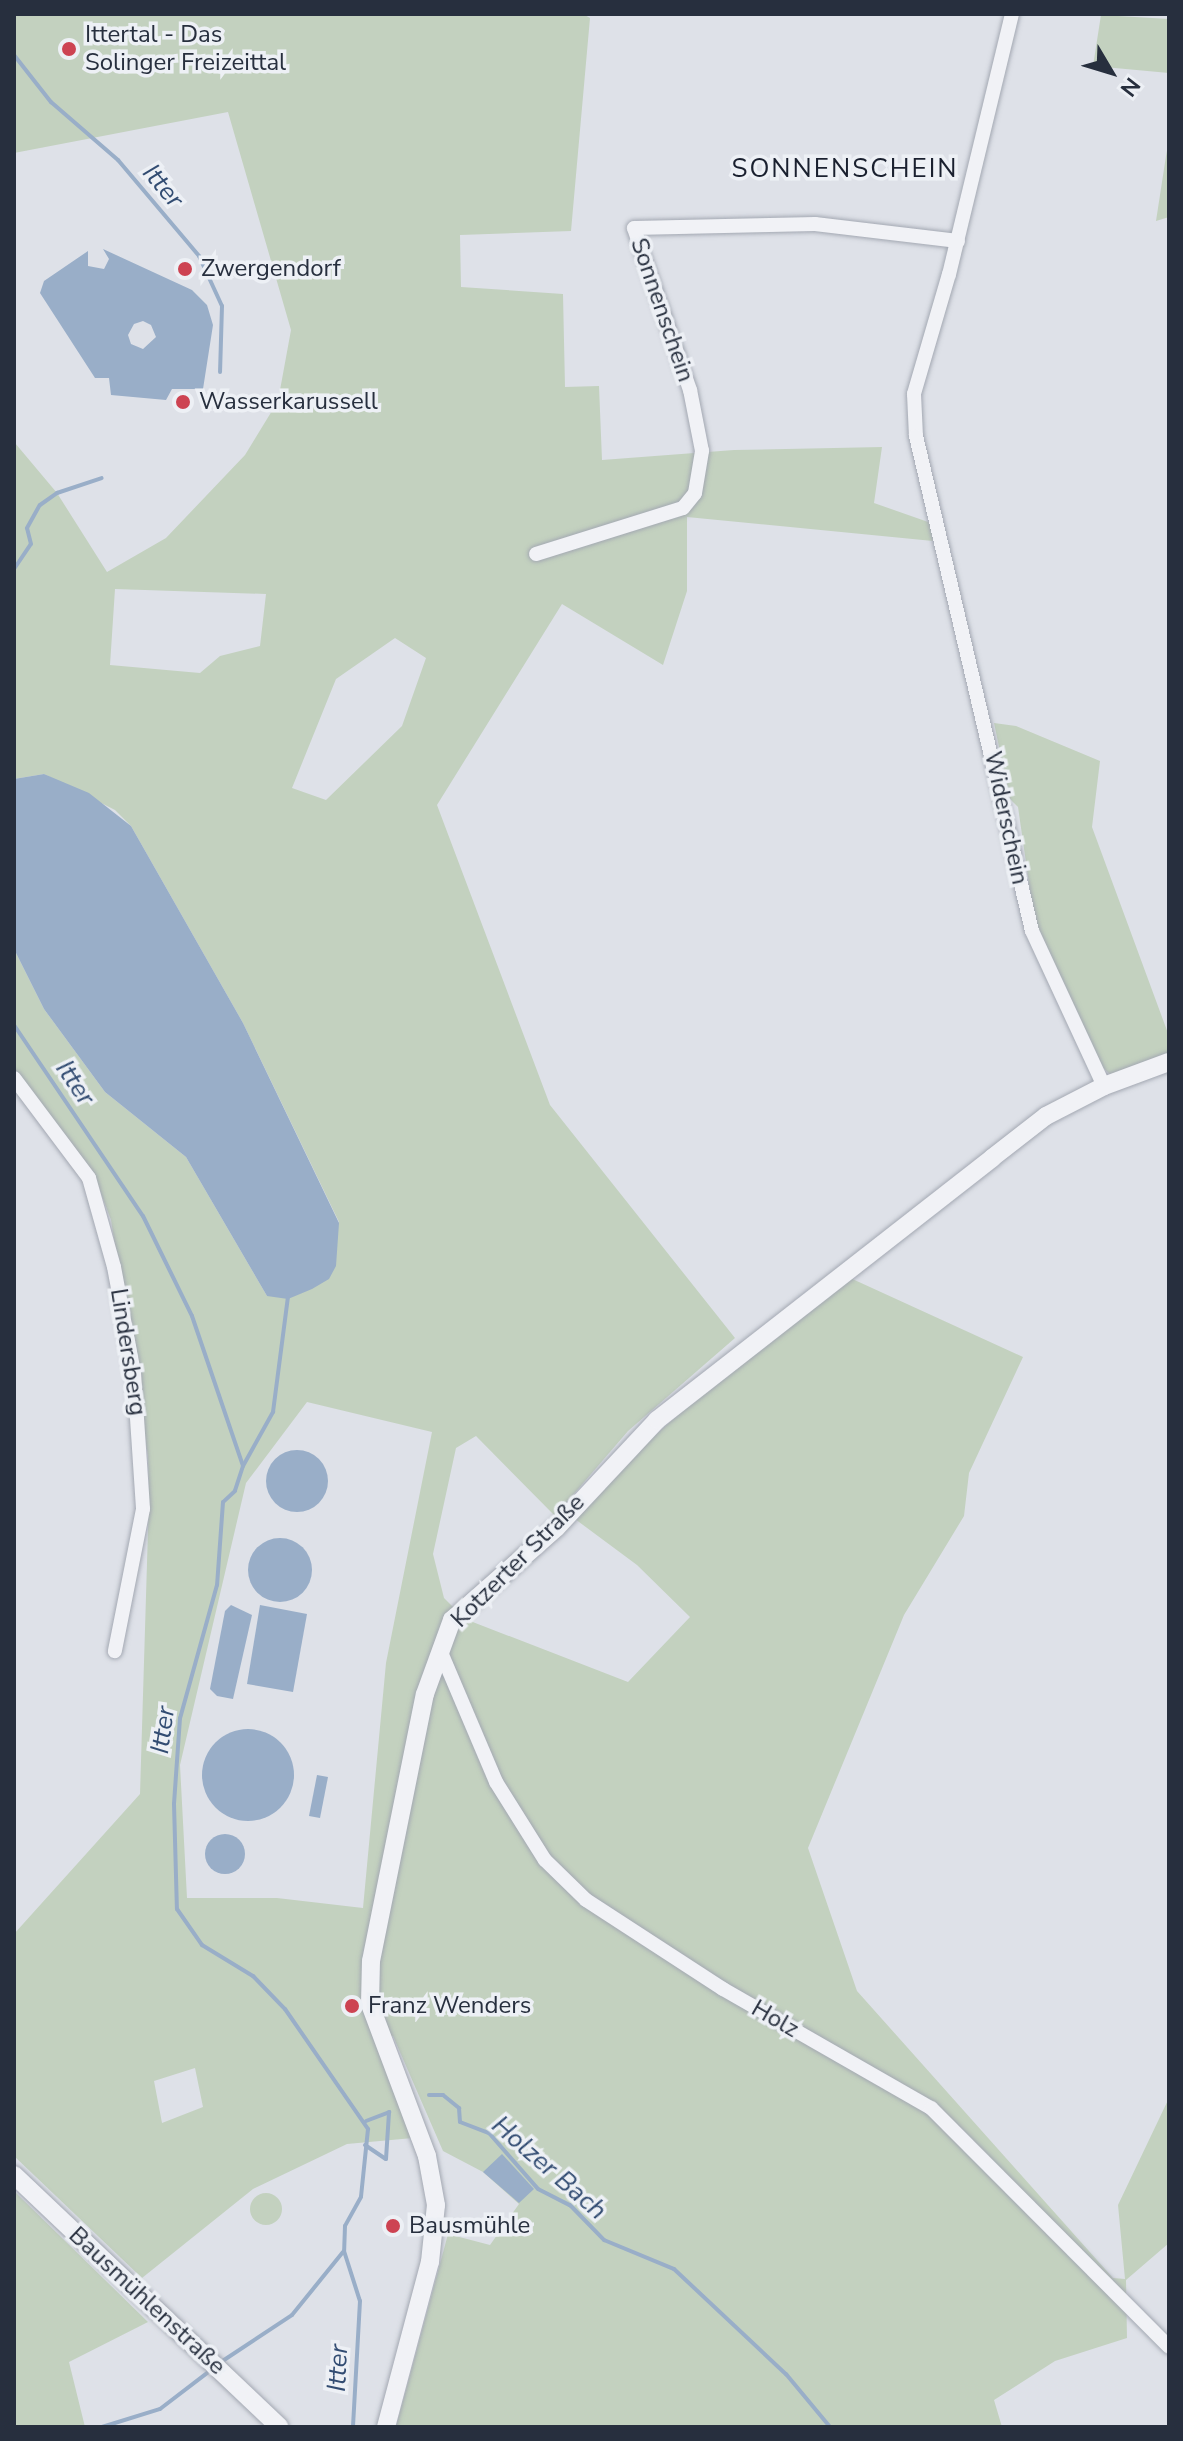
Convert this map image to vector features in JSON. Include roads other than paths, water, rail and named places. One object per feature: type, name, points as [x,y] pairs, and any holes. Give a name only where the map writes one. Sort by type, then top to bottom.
[{"type":"street","points":[[958,241],[1012,14]]},
{"type":"street","name":"Sonnenschein","points":[[536,554],[683,508],[695,493],[702,451],[690,390],[634,228],[815,224],[958,241]]},
{"type":"street","name":"Widerschein","points":[[958,241],[914,394],[916,436],[1032,931],[1104,1086]]},
{"type":"street","name":"Kotzerter Straße","points":[[386,2427],[430,2262],[436,2205],[427,2156],[376,2022],[369,1989],[399,1810],[440,1649],[456,1615],[557,1527],[657,1420],[1046,1116],[1104,1086],[1169,1062]]},
{"type":"street","name":"Lindersberg","points":[[14,1078],[89,1178],[114,1267],[134,1373],[143,1509],[115,1651]]},
{"type":"street","name":"Holz","points":[[440,1649],[496,1782],[545,1860],[586,1900],[723,1989],[931,2108],[1169,2347]]},
{"type":"street","name":"Bausmühlenstraße","points":[[14,2175],[280,2427]]},
{"type":"water","points":[[103,249],[192,290],[207,305],[213,325],[203,389],[172,389],[166,400],[111,395],[109,378],[95,378],[40,293],[44,281],[88,251],[88,266],[104,269],[109,259]],"holes":[[[143,321],[151,325],[156,337],[143,349],[131,344],[128,335],[134,324]]]},
{"type":"water","points":[[44,774],[89,793],[131,826],[243,1023],[339,1223],[336,1266],[329,1279],[312,1289],[288,1299],[267,1296],[186,1157],[105,1092],[44,1009],[14,949],[14,779]]},
{"type":"water","points":[[291,1450],[303,1450],[323,1463],[328,1481],[323,1499],[315,1507],[303,1512],[291,1512],[271,1499],[266,1487],[266,1475],[279,1455]]},
{"type":"water","points":[[280,1538],[298,1544],[306,1552],[312,1570],[306,1588],[298,1596],[280,1602],[262,1596],[254,1588],[248,1570],[254,1552],[262,1544]]},
{"type":"water","points":[[231,1605],[252,1615],[233,1699],[217,1696],[210,1689],[225,1611]]},
{"type":"water","points":[[260,1605],[307,1614],[293,1692],[247,1684]]},
{"type":"water","points":[[248,1729],[266,1732],[281,1742],[291,1757],[294,1775],[291,1793],[281,1808],[266,1818],[248,1821],[230,1818],[215,1808],[205,1793],[202,1775],[205,1757],[215,1742],[230,1732]]},
{"type":"water","points":[[317,1775],[328,1777],[320,1818],[309,1816]]},
{"type":"water","points":[[225,1834],[239,1840],[245,1854],[239,1868],[225,1874],[211,1868],[205,1854],[211,1840]]},
{"type":"water","points":[[502,2154],[534,2189],[519,2203],[483,2172]]},
{"type":"waterway","name":"Itter","points":[[14,55],[51,102],[118,160],[199,256],[222,306],[220,372]]},
{"type":"waterway","name":"Itter","points":[[14,569],[31,544],[27,528],[40,505],[57,493],[102,478]]},
{"type":"waterway","name":"Itter","points":[[14,1025],[143,1216],[192,1316],[243,1466],[235,1491],[223,1502],[217,1585],[180,1718],[174,1804],[177,1909],[202,1945],[253,1976],[285,2009],[368,2129],[361,2197],[345,2226],[344,2251],[360,2301],[353,2427]]},
{"type":"waterway","points":[[243,1466],[273,1412],[288,1297]]},
{"type":"waterway","name":"Holzer Bach","points":[[429,2095],[443,2095],[459,2108],[460,2122],[489,2133],[538,2189],[570,2205],[604,2240],[674,2269],[786,2374],[830,2427]]},
{"type":"waterway","name":"Holzer Bach","points":[[366,2121],[389,2112]]},
{"type":"waterway","points":[[365,2145],[386,2159],[389,2112]]},
{"type":"waterway","points":[[221,2362],[292,2315],[343,2252]]},
{"type":"waterway","points":[[102,2427],[160,2409],[211,2370]]},
{"type":"place","name":"Ittertal - Das Solinger Freizeittal","points":[[69,49]]},
{"type":"place","name":"Zwergendorf","points":[[185,269]]},
{"type":"place","name":"Wasserkarussell","points":[[183,402]]},
{"type":"place","name":"Franz Wenders","points":[[352,2006]]},
{"type":"place","name":"Bausmühle","points":[[393,2226]]},
{"type":"district","name":"SONNENSCHEIN","points":[[845,169]]}]
